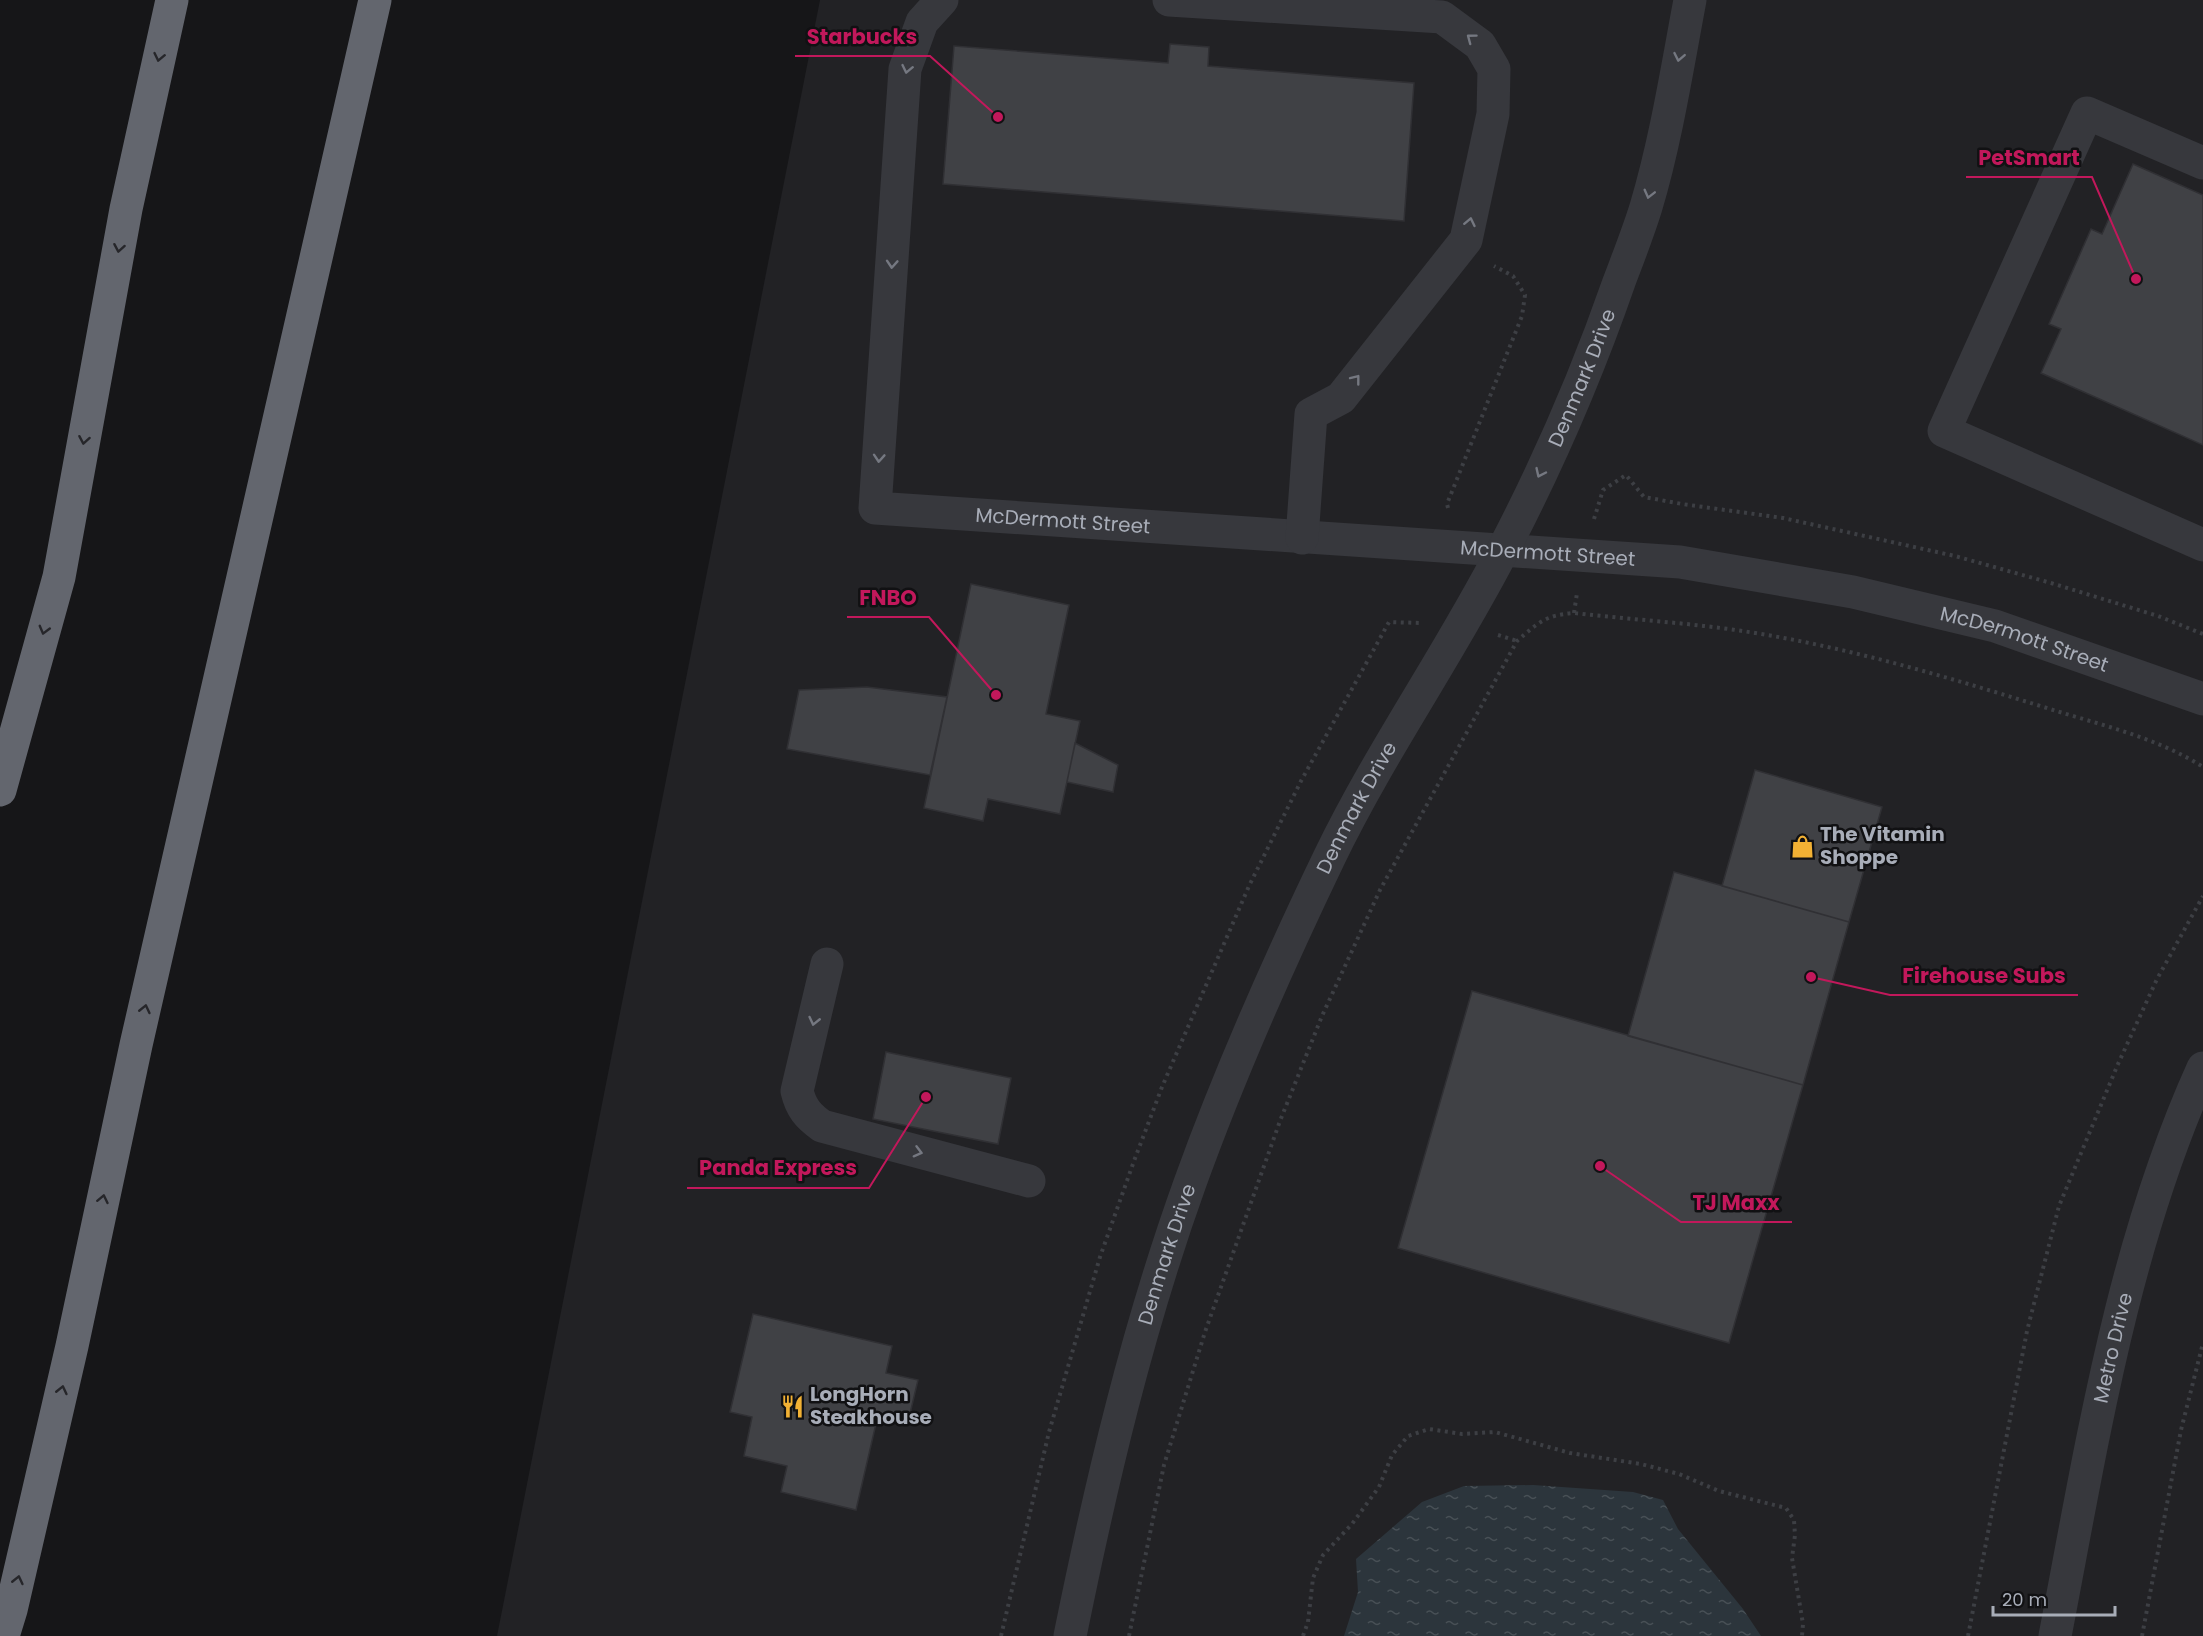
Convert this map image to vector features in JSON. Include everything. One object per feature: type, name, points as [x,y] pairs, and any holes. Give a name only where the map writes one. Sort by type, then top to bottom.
[{"type":"highway","points":[[0,790],[58,577],[126,209],[172,0]]},
{"type":"highway","points":[[3,1636],[72,1346],[139,1033],[375,0]]},
{"type":"street","name":"McDermott Street","points":[[942,0],[922,22],[905,69],[875,508],[1680,562],[1853,592],[1995,627],[2203,699]]},
{"type":"street","points":[[1169,0],[1442,17],[1480,45],[1494,69],[1493,114],[1467,240],[1341,398],[1311,414],[1302,538]]},
{"type":"street","name":"Denmark Drive","points":[[1070,1636],[1119,1414],[1189,1185],[1279,963],[1331,853],[1503,551],[1565,419],[1602,330],[1646,209],[1664,138],[1690,0]]},
{"type":"street","points":[[2203,163],[2087,113],[1944,431],[2203,545]]},
{"type":"street","points":[[827,964],[797,1091],[801,1104],[809,1117],[822,1126],[1029,1181]]},
{"type":"street","name":"Metro Drive","points":[[2055,1636],[2115,1332],[2164,1161],[2203,1068]]},
{"type":"path","points":[[1451,548],[1447,504],[1522,316],[1525,295],[1513,276],[1460,248]]},
{"type":"path","points":[[1626,475],[1644,497],[1783,518],[1955,556],[2148,613],[2203,634]]},
{"type":"path","points":[[1129,1636],[1164,1465],[1205,1332],[1280,1121],[1322,1016],[1380,890],[1517,641],[1540,621],[1555,614],[1585,614],[1755,633],[1866,656],[2131,734],[2191,759],[2203,767]]},
{"type":"path","points":[[1001,1636],[1049,1432],[1100,1257],[1138,1151],[1196,1007],[1249,886],[1301,781],[1389,622]]},
{"type":"path","points":[[1968,1636],[2027,1331],[2059,1206],[2081,1150],[2148,1000],[2203,896]]},
{"type":"path","points":[[2142,1636],[2181,1430],[2203,1342]]},
{"type":"path","points":[[1303,1636],[1308,1622],[1313,1578],[1323,1556],[1352,1524],[1379,1487],[1392,1455],[1408,1436],[1429,1429],[1462,1434],[1495,1432],[1570,1453],[1641,1464],[1679,1474],[1719,1491],[1786,1508],[1794,1520],[1792,1558],[1803,1624],[1802,1636]]},
{"type":"shaded area","points":[[820,0],[2203,0],[2203,1636],[497,1636]]},
{"type":"water","points":[[1533,1485],[1633,1492],[1663,1500],[1678,1529],[1743,1609],[1761,1636],[1344,1636],[1358,1592],[1356,1559],[1422,1502],[1464,1486]]},
{"type":"building","points":[[1170,44],[1209,47],[1208,66],[1414,83],[1404,221],[943,184],[954,46],[1168,63]]},
{"type":"building","points":[[2133,164],[2203,195],[2203,445],[2041,373],[2061,329],[2049,324],[2091,229],[2102,234]]},
{"type":"building","points":[[971,584],[1069,605],[1046,714],[1080,721],[1060,814],[988,799],[983,821],[924,808]]},
{"type":"building","points":[[867,687],[947,697],[930,775],[787,749],[799,690]]},
{"type":"building","points":[[1075,743],[1118,765],[1113,792],[1067,782]]},
{"type":"building","name":"The Vitamin Shoppe","points":[[1755,770],[1882,807],[1849,922],[1722,886]]},
{"type":"building","points":[[1674,872],[1849,922],[1803,1085],[1628,1036]]},
{"type":"building","points":[[1472,991],[1803,1085],[1729,1343],[1398,1248]]},
{"type":"building","points":[[886,1052],[1011,1078],[998,1144],[873,1119]]},
{"type":"building","points":[[753,1314],[892,1346],[886,1373],[918,1380],[908,1422],[878,1415],[856,1510],[781,1492],[787,1466],[744,1456],[752,1417],[730,1412]]},
{"type":"place","name":"Starbucks","points":[[998,117]]},
{"type":"place","name":"PetSmart","points":[[2136,279]]},
{"type":"place","name":"FNBO","points":[[996,695]]},
{"type":"place","name":"The Vitamin Shoppe","points":[[1802,846]]},
{"type":"place","name":"Firehouse Subs","points":[[1811,977]]},
{"type":"place","name":"Panda Express","points":[[926,1097]]},
{"type":"place","name":"TJ Maxx","points":[[1600,1166]]},
{"type":"place","name":"LongHorn Steakhouse","points":[[792,1406]]}]
